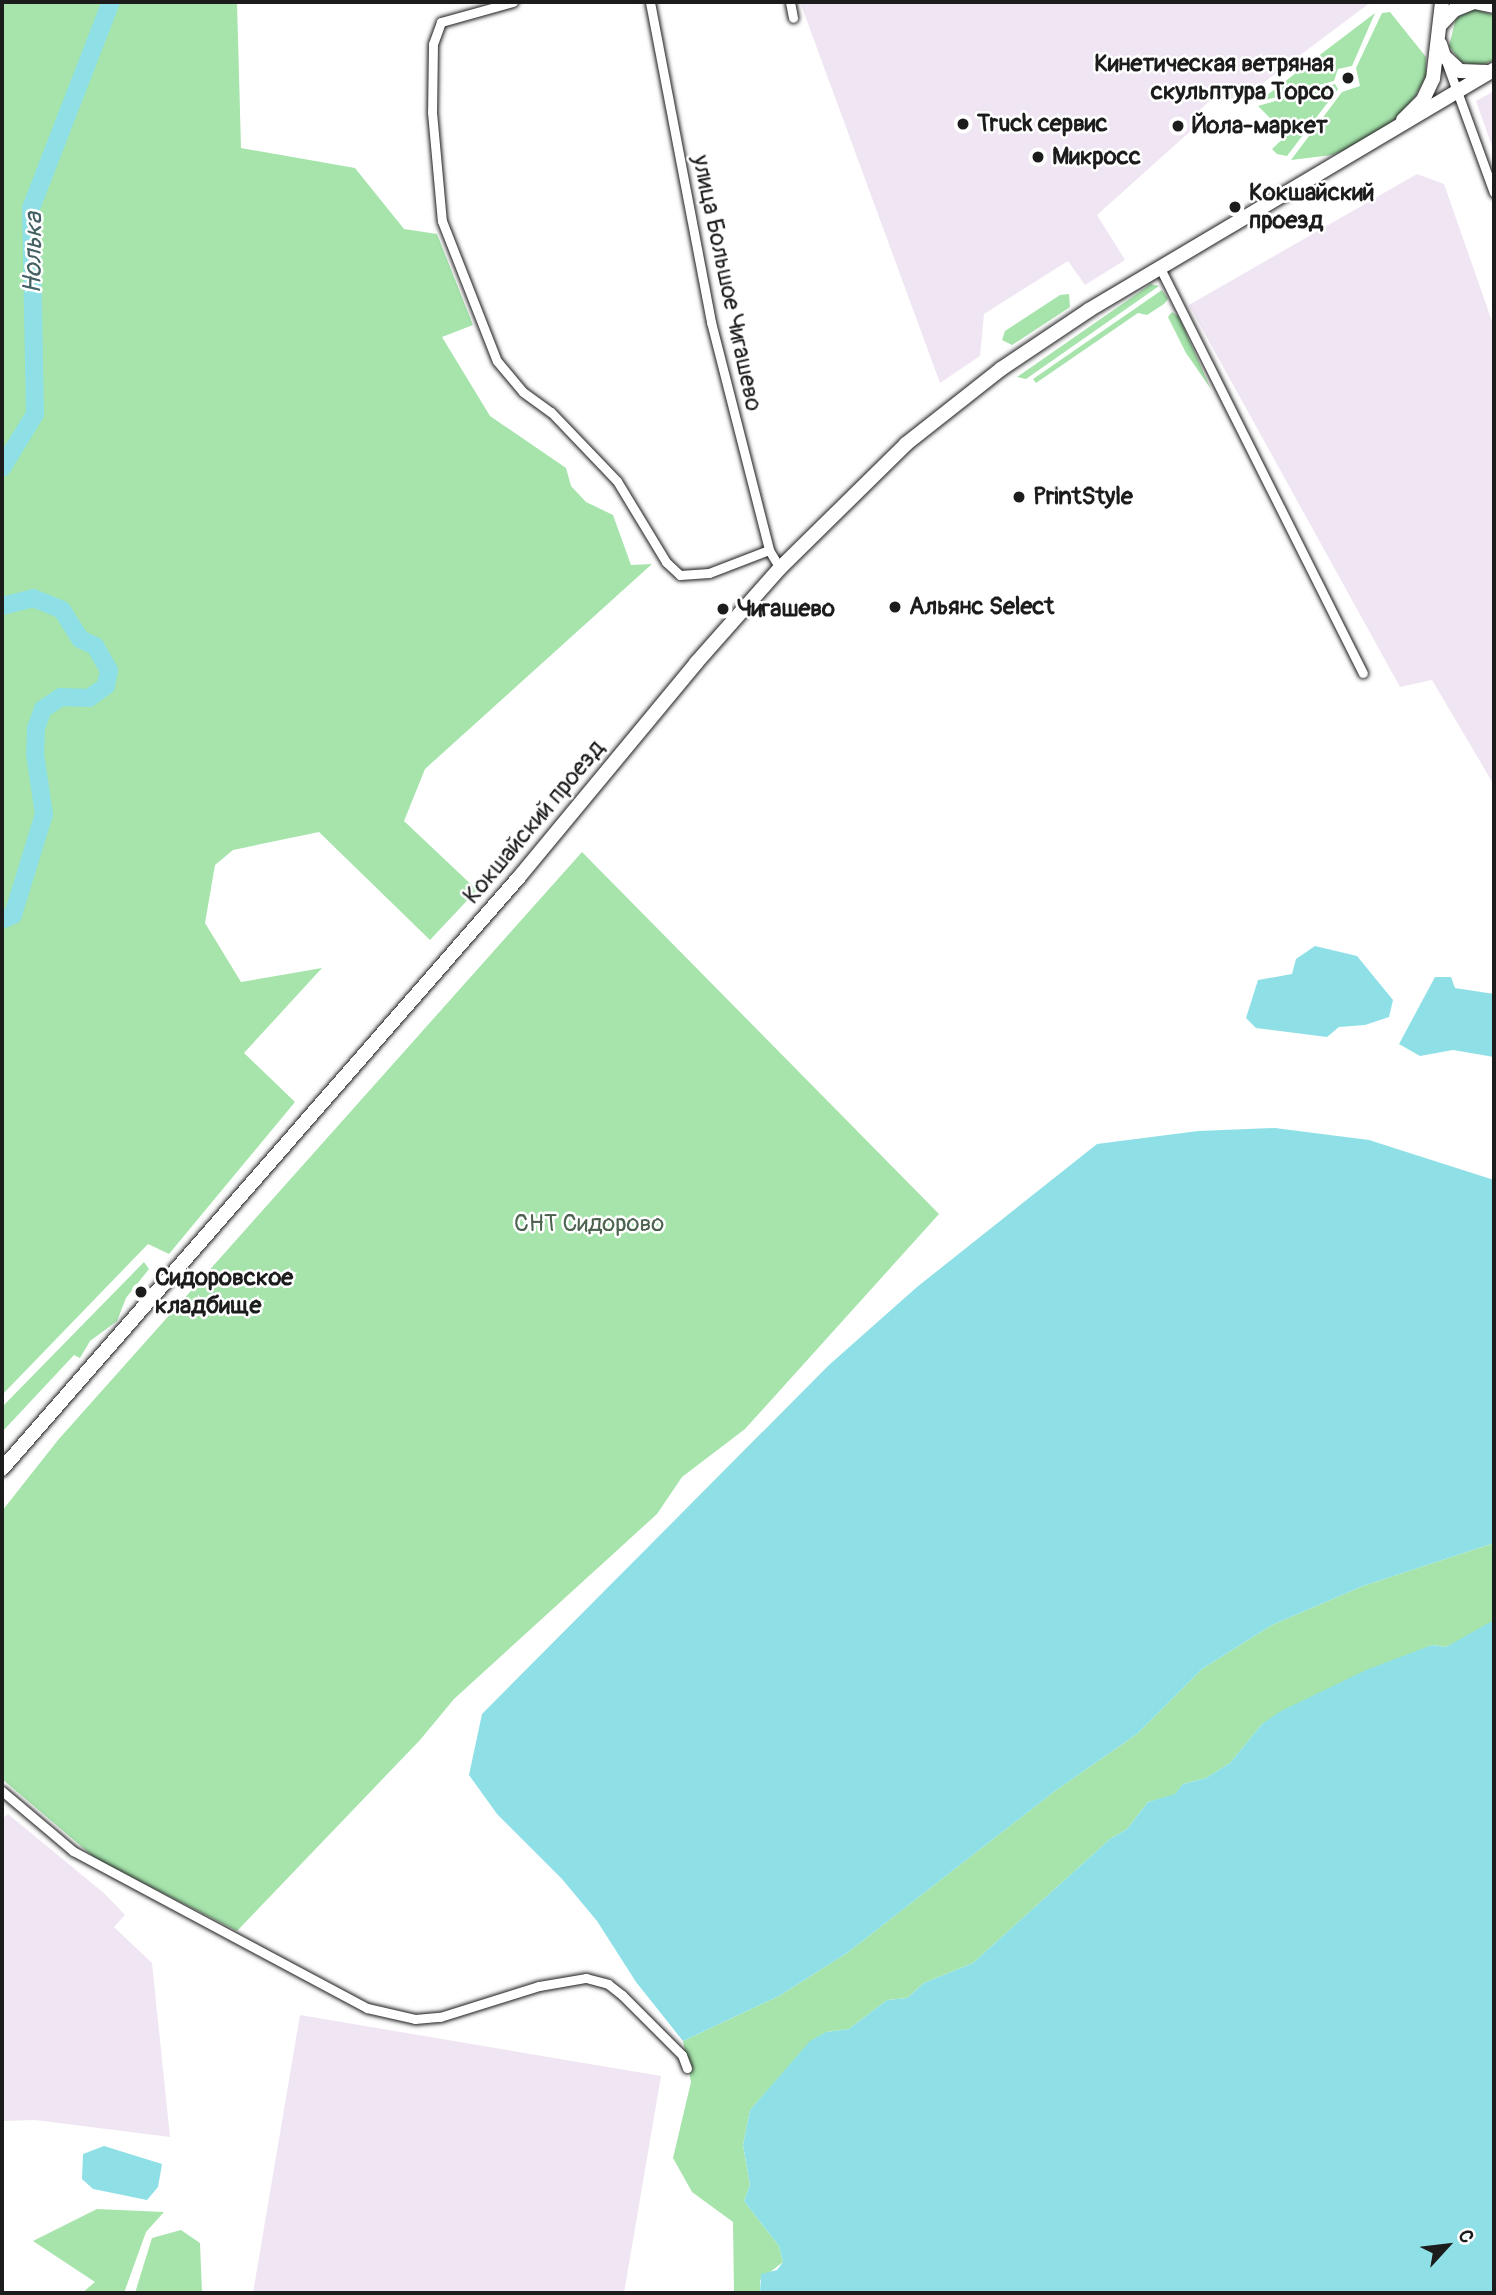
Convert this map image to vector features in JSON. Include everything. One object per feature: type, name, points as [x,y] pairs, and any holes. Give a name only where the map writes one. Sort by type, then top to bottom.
[{"type":"main road","points":[[1390,134],[1429,90],[1442,50],[1443,2]]},
{"type":"main road","points":[[1441,25],[1454,10],[1474,2],[1494,4]]},
{"type":"main road","points":[[1442,50],[1469,74],[1494,71]]},
{"type":"main road","name":"Кокшайский проезд","points":[[2,1469],[520,876],[780,568],[906,444],[1001,369],[1160,268],[1494,71]]},
{"type":"street","points":[[513,2],[441,22],[433,44],[432,113],[442,221],[496,360],[523,392],[551,412],[617,481],[657,548],[680,575],[709,573],[769,550]]},
{"type":"street","name":"улица Большое Чигашево","points":[[650,2],[711,322],[769,550],[780,568]]},
{"type":"street","points":[[790,2],[793,18]]},
{"type":"street","points":[[1442,50],[1494,193]]},
{"type":"street","points":[[1160,268],[1363,673]]},
{"type":"street","points":[[2,1791],[73,1851],[367,2008],[415,2019],[440,2017],[539,1986],[586,1978],[608,1984],[621,1995],[682,2055],[687,2068]]},
{"type":"shaded area","points":[[800,2],[1371,2],[1235,104],[1222,89],[1200,110],[1204,119],[1097,215],[1125,260],[1085,285],[1068,261],[984,314],[980,356],[940,383]]},
{"type":"shaded area","points":[[1494,91],[1494,152],[1476,101]]},
{"type":"shaded area","points":[[1417,174],[1444,184],[1494,327],[1494,785],[1432,680],[1400,687],[1189,305]]},
{"type":"shaded area","points":[[8,1814],[105,1894],[125,1915],[114,1927],[152,1963],[170,2137],[35,2120],[2,2121],[2,1819]]},
{"type":"shaded area","points":[[300,2015],[661,2076],[624,2293],[253,2293]]},
{"type":"green space","points":[[2,2],[237,2],[241,148],[355,168],[404,229],[437,234],[473,325],[442,337],[490,416],[566,468],[571,486],[586,502],[613,515],[631,565],[652,564],[425,769],[404,821],[477,890],[430,940],[319,832],[233,850],[215,865],[205,923],[241,982],[322,968],[244,1053],[295,1102],[169,1254],[148,1244],[2,1395]]},
{"type":"green space","points":[[1474,9],[1494,15],[1494,60],[1480,66],[1461,62],[1449,46],[1456,18]]},
{"type":"green space","points":[[1390,12],[1426,57],[1426,77],[1414,98],[1393,122],[1347,149],[1332,155],[1291,160],[1342,92],[1360,86],[1356,68],[1382,13]]},
{"type":"green space","points":[[1375,13],[1352,66],[1338,69],[1334,81],[1258,102]]},
{"type":"green space","points":[[1335,84],[1338,89],[1287,156],[1277,154],[1272,149],[1287,135],[1258,106]]},
{"type":"green space","points":[[1151,284],[1159,286],[1026,379],[1017,377]]},
{"type":"green space","points":[[1162,290],[1168,299],[1164,304],[1147,315],[1138,313],[1036,383],[1033,379]]},
{"type":"green space","points":[[1069,294],[1070,307],[1012,345],[1002,340],[1005,331],[1060,295]]},
{"type":"green space","points":[[1172,312],[1179,317],[1211,389],[1186,353],[1168,317]]},
{"type":"green space","name":"СНТ Сидорово","points":[[582,852],[939,1214],[745,1429],[682,1477],[657,1514],[454,1699],[420,1740],[237,1931],[95,1858],[2,1779],[2,1511],[58,1440]]},
{"type":"green space","points":[[144,1262],[149,1269],[126,1298],[117,1321],[90,1341],[80,1358],[74,1355],[2,1432],[2,1407]]},
{"type":"green space","points":[[1494,1543],[1492,1624],[1446,1647],[1432,1645],[1262,1724],[1230,1763],[1206,1778],[1183,1784],[1175,1795],[1148,1802],[1127,1829],[1110,1839],[973,1963],[924,1983],[907,1998],[887,2000],[849,2029],[826,2032],[810,2042],[750,2110],[743,2145],[750,2185],[744,2201],[779,2246],[783,2262],[760,2280],[760,2293],[734,2293],[733,2222],[692,2192],[673,2158],[691,2082],[683,2041],[779,1996],[847,1953],[1055,1791],[1137,1734],[1202,1669],[1272,1625],[1363,1586]]},
{"type":"green space","points":[[97,2209],[164,2212],[146,2232],[124,2293],[82,2293],[95,2282],[33,2241]]},
{"type":"green space","points":[[181,2230],[200,2243],[202,2293],[135,2293],[152,2238]]},
{"type":"water","points":[[1315,946],[1357,956],[1393,1000],[1389,1017],[1365,1025],[1339,1027],[1327,1037],[1256,1028],[1246,1018],[1258,980],[1292,974],[1296,959]]},
{"type":"water","points":[[1435,977],[1451,977],[1455,988],[1494,994],[1494,1057],[1453,1050],[1420,1056],[1399,1044]]},
{"type":"water","points":[[1275,1128],[1369,1140],[1494,1180],[1494,1543],[1363,1586],[1272,1625],[1202,1669],[1137,1734],[1055,1791],[847,1953],[779,1996],[683,2041],[636,1982],[597,1921],[562,1879],[497,1814],[469,1775],[482,1714],[829,1365],[917,1287],[1097,1144],[1198,1131]]},
{"type":"water","points":[[1494,1620],[1494,2293],[760,2293],[761,2274],[777,2270],[783,2262],[779,2246],[744,2201],[750,2185],[743,2145],[750,2110],[810,2041],[826,2032],[849,2029],[887,2000],[907,1998],[924,1983],[973,1963],[1110,1839],[1127,1829],[1148,1802],[1175,1794],[1183,1784],[1206,1778],[1230,1763],[1262,1724],[1281,1711],[1366,1670],[1432,1645],[1446,1647]]},
{"type":"water","points":[[104,2146],[162,2164],[158,2187],[147,2200],[93,2189],[82,2179],[83,2154]]},
{"type":"waterway","name":"Нолька","points":[[2,468],[35,414],[31,208],[111,2]]},
{"type":"waterway","name":"Нолька","points":[[2,606],[33,598],[62,610],[80,639],[95,646],[109,670],[106,686],[89,698],[61,697],[43,709],[36,728],[35,754],[44,814],[13,915],[2,920]]},
{"type":"place","name":"Кинетическая ветряная скульптура Торсо","points":[[1348,78]]},
{"type":"place","name":"Truck сервис","points":[[963,124]]},
{"type":"place","name":"Йола-маркет","points":[[1178,126]]},
{"type":"place","name":"Микросс","points":[[1038,157]]},
{"type":"place","name":"Кокшайский проезд","points":[[1235,207]]},
{"type":"place","name":"PrintStyle","points":[[1019,497]]},
{"type":"place","name":"Альянс Select","points":[[895,607]]},
{"type":"place","name":"Чигашево","points":[[723,609]]},
{"type":"place","name":"Сидоровское кладбище","points":[[141,1292]]}]
